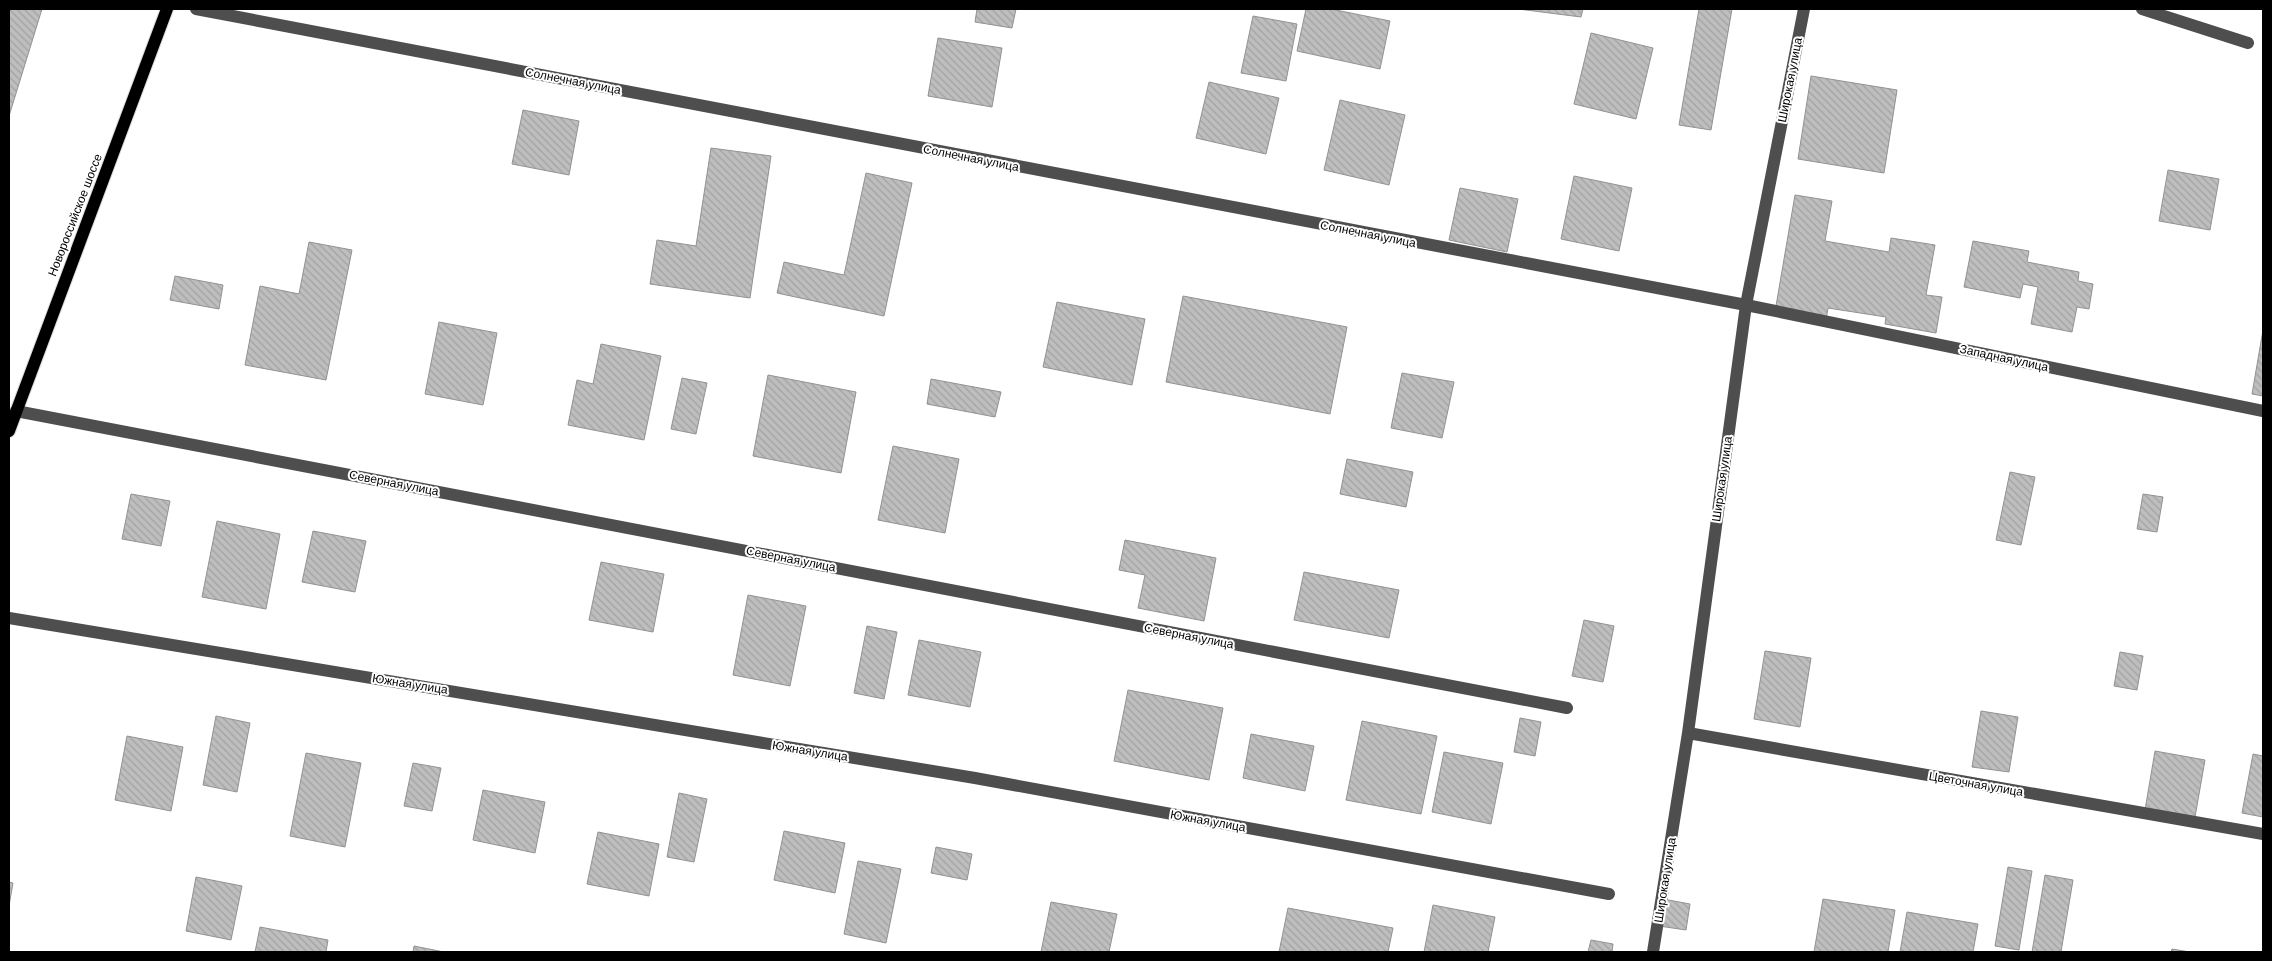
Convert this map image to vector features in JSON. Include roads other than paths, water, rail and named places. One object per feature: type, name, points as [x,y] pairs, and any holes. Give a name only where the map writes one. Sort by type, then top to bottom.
[{"type":"main road","name":"Новороссийское шоссе","points":[[9,431],[167,9]]},
{"type":"street","name":"Солнечная улица","points":[[196,9],[1746,305]]},
{"type":"street","name":"Широкая улица","points":[[1653,952],[1688,733],[1746,305],[1804,9]]},
{"type":"street","points":[[2142,9],[2248,43]]},
{"type":"street","name":"Западная улица","points":[[1746,305],[2263,411]]},
{"type":"street","name":"Северная улица","points":[[16,411],[1567,708]]},
{"type":"street","name":"Южная улица","points":[[9,618],[975,778],[1608,894]]},
{"type":"street","name":"Цветочная улица","points":[[1688,733],[2263,834]]}]
